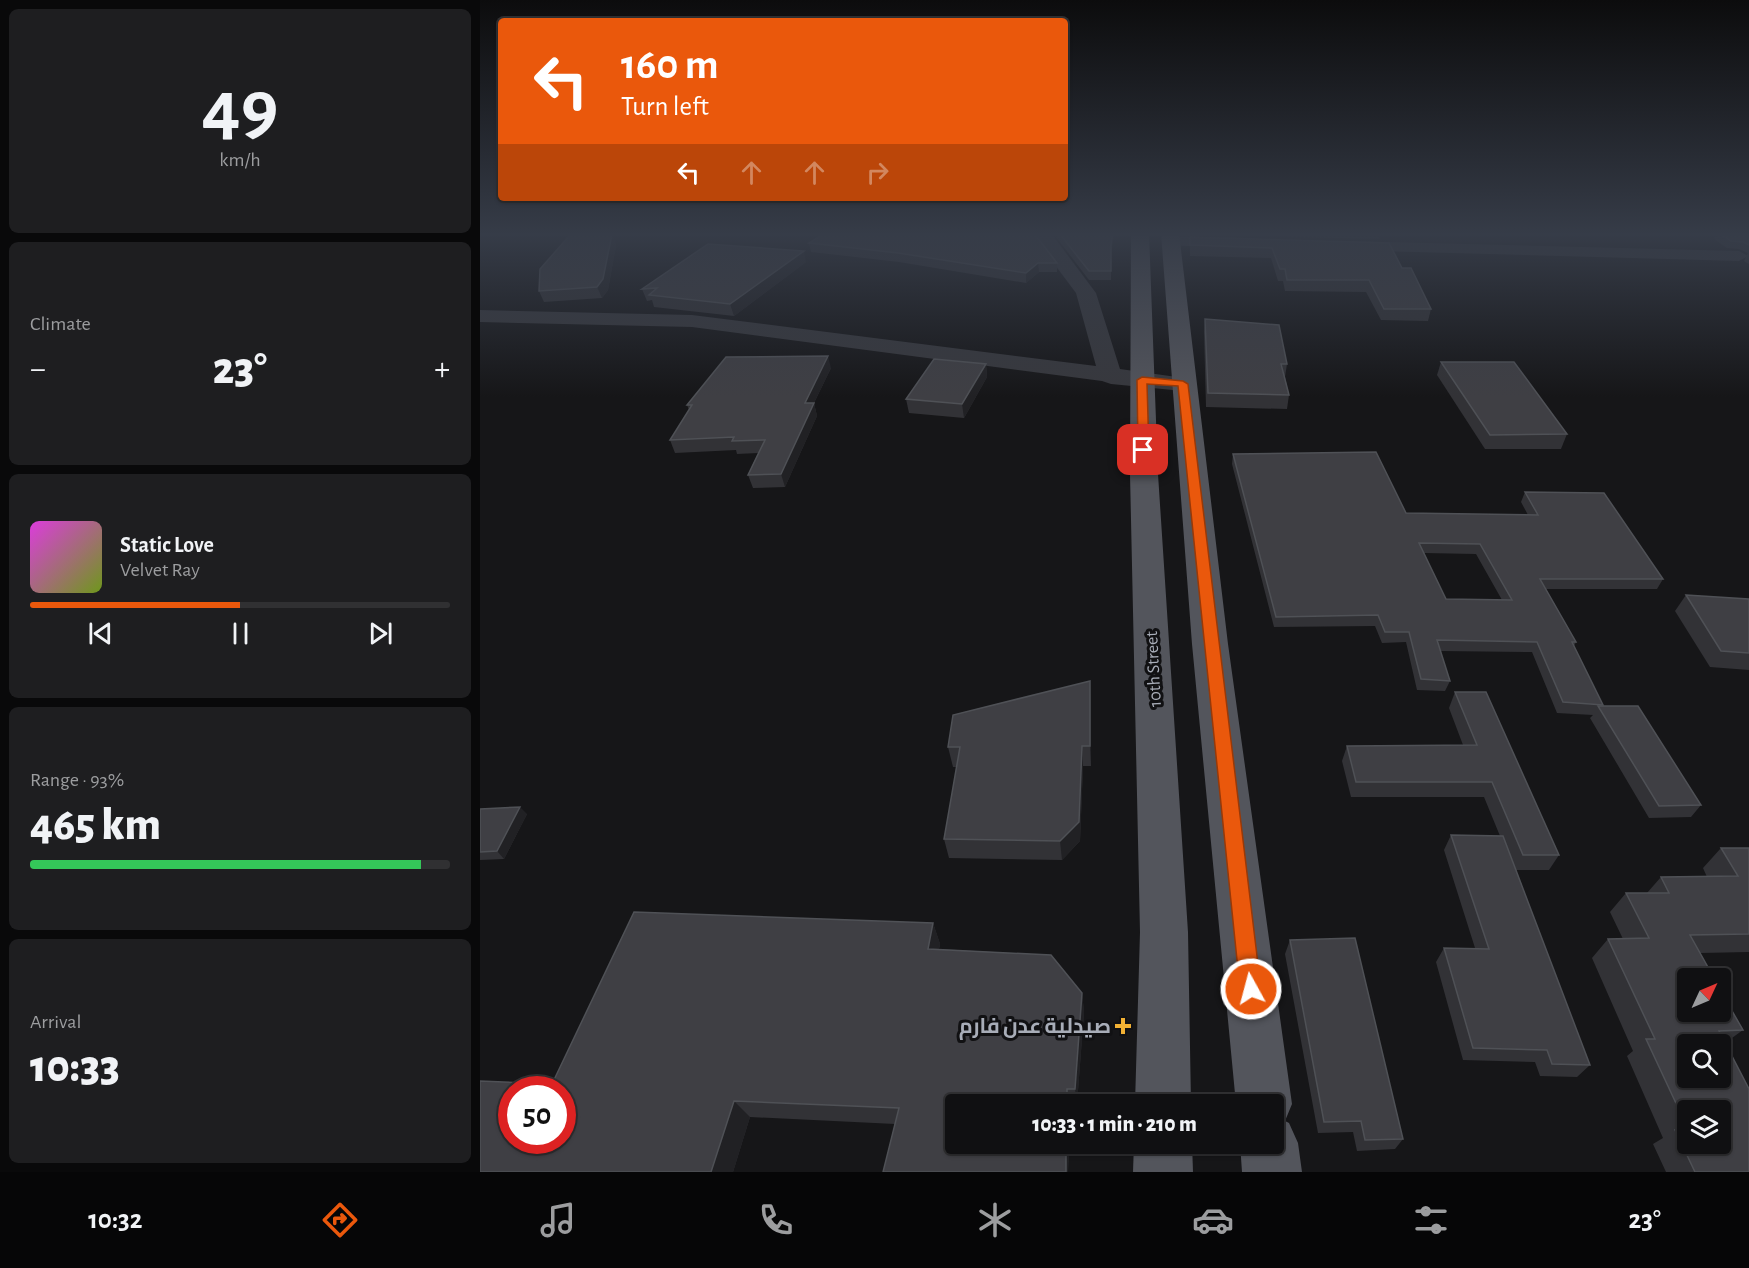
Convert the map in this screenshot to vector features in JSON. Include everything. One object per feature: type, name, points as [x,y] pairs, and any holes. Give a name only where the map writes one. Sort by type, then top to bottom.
[{"type":"main road","name":"10th Street","points":[[1148,288],[1126,378],[1164,932],[1163,1094]]},
{"type":"main road","points":[[1169,288],[1183,384],[1263,1094]]},
{"type":"main road","points":[[1163,1154],[1163,1172]]},
{"type":"main road","points":[[1270,1154],[1272,1172]]},
{"type":"street","points":[[1082,288],[1126,378]]},
{"type":"street","points":[[480,316],[692,321],[1183,384]]},
{"type":"building","points":[[539,288],[587,288],[539,291]]},
{"type":"building","points":[[644,288],[753,288],[730,304],[649,295],[657,288],[642,289]]},
{"type":"building","points":[[1373,288],[1421,288],[1431,309],[1384,309]]},
{"type":"building","points":[[1205,319],[1279,325],[1287,364],[1281,364],[1289,395],[1208,393]]},
{"type":"building","points":[[828,356],[805,403],[814,403],[781,474],[748,475],[765,440],[732,441],[734,437],[670,440],[692,405],[687,405],[726,357]]},
{"type":"building","points":[[934,359],[986,364],[962,404],[906,399]]},
{"type":"building","points":[[1441,362],[1514,362],[1567,434],[1490,435]]},
{"type":"building","points":[[1376,452],[1406,513],[1538,515],[1525,492],[1604,493],[1663,579],[1540,579],[1576,642],[1572,642],[1603,705],[1563,702],[1537,642],[1437,640],[1450,681],[1421,679],[1409,632],[1385,632],[1378,615],[1276,617],[1233,454]],"holes":[[[1419,543],[1480,544],[1512,600],[1446,599]]]},
{"type":"building","points":[[1686,595],[1749,599],[1749,653],[1721,651]]},
{"type":"building","points":[[1090,681],[1090,746],[1082,746],[1079,822],[1060,841],[944,839],[960,747],[948,747],[953,715]]},
{"type":"building","points":[[1455,692],[1486,692],[1559,855],[1523,855],[1492,782],[1356,782],[1347,746],[1477,745]]},
{"type":"building","points":[[1598,706],[1638,706],[1701,805],[1659,806]]},
{"type":"building","points":[[520,807],[497,851],[480,852],[480,809]]},
{"type":"building","points":[[1451,835],[1503,836],[1590,1065],[1552,1064],[1547,1050],[1473,1048],[1444,948],[1489,949]]},
{"type":"building","points":[[1721,848],[1749,848],[1749,934],[1690,935],[1708,968],[1677,968],[1677,1022],[1731,1022],[1731,1009],[1743,1030],[1719,1031],[1721,1034],[1677,1034],[1677,1088],[1731,1088],[1731,1054],[1749,1089],[1749,1172],[1695,1172],[1686,1154],[1731,1154],[1731,1100],[1677,1100],[1677,1105],[1646,1039],[1655,1039],[1608,939],[1649,938],[1626,893],[1669,893],[1661,877],[1738,876]]},
{"type":"building","points":[[634,912],[933,923],[928,949],[1051,955],[1082,993],[1075,1089],[1067,1089],[1067,1094],[945,1094],[945,1154],[1066,1154],[1066,1172],[883,1172],[899,1108],[734,1101],[711,1172],[480,1172],[480,1081],[498,1082],[498,1154],[576,1154],[576,1076],[556,1076]]},
{"type":"building","points":[[1355,938],[1403,1139],[1365,1140],[1361,1121],[1324,1122],[1290,940]]},
{"type":"place","name":"صيدلية عدن فارم","points":[[1123,1026]]},
{"type":"route","points":[[1143,450],[1142,380],[1183,384],[1210,644],[1251,989]]}]
